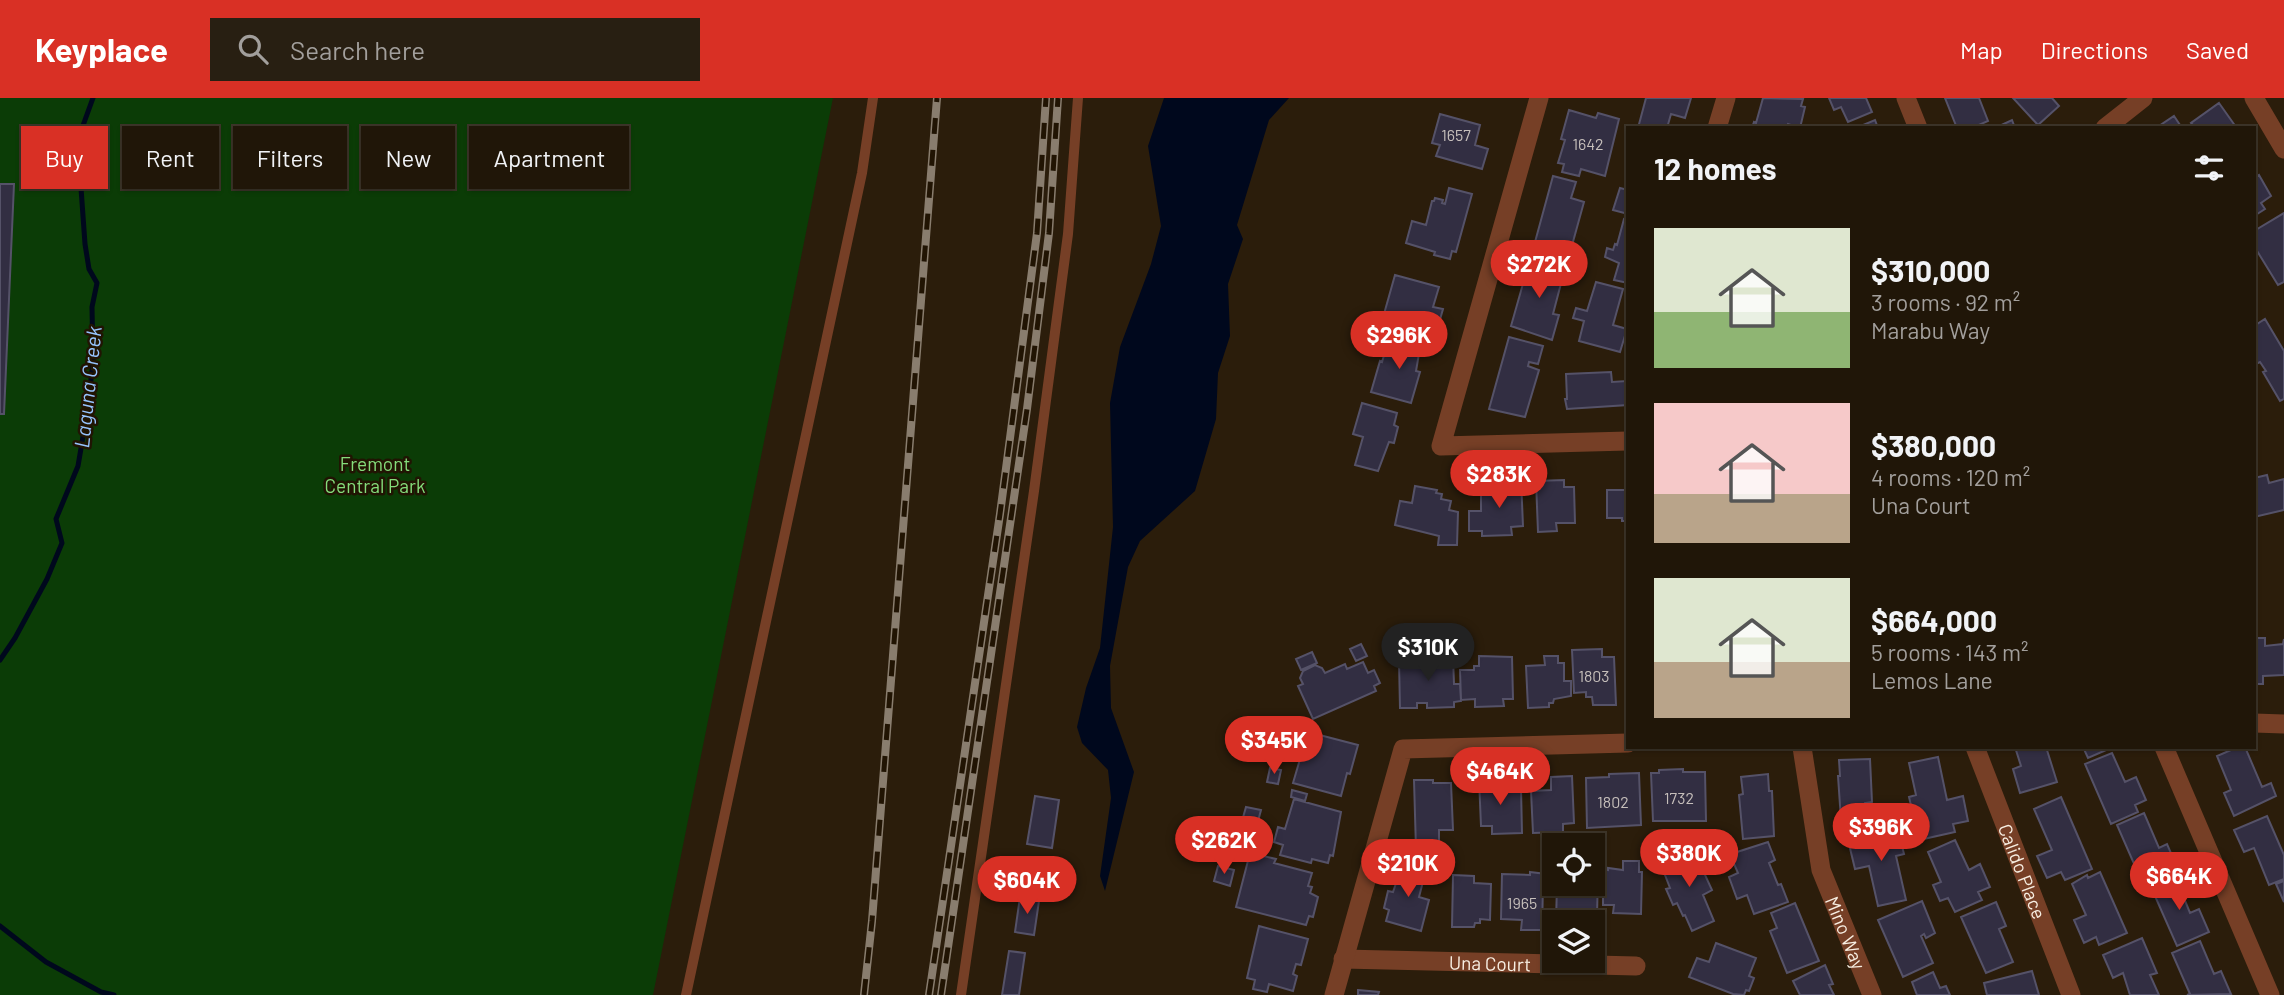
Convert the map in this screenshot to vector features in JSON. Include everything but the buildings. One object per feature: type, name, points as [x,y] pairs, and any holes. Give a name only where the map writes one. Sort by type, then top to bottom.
[{"type":"street","points":[[1539,98],[1441,446],[1626,441]]},
{"type":"street","points":[[1718,126],[1726,98]]},
{"type":"street","points":[[1906,98],[1917,126]]},
{"type":"street","points":[[2108,126],[2143,98]]},
{"type":"street","points":[[2254,98],[2284,149]]},
{"type":"street","points":[[2256,723],[2284,724]]},
{"type":"street","points":[[1334,995],[1402,749],[1626,743]]},
{"type":"street","name":"Mino Way","points":[[1801,749],[1821,870],[1871,995]]},
{"type":"street","name":"Calido Place","points":[[1976,749],[2071,995]]},
{"type":"street","points":[[2165,749],[2270,995]]},
{"type":"street","name":"Una Court","points":[[1343,959],[1636,966]]},
{"type":"lane","points":[[686,995],[859,187],[873,98]]},
{"type":"lane","points":[[961,995],[1034,491],[1066,248],[1078,98]]},
{"type":"green space","name":"Fremont Central Park","points":[[0,98],[833,98],[653,995],[0,995]]},
{"type":"water","points":[[1164,98],[1289,98],[1269,120],[1237,225],[1243,239],[1228,284],[1230,336],[1218,373],[1216,419],[1195,491],[1140,541],[1128,567],[1110,666],[1111,708],[1134,772],[1105,891],[1100,876],[1111,798],[1108,770],[1082,743],[1077,727],[1086,688],[1100,648],[1113,527],[1110,403],[1120,347],[1151,264],[1161,226],[1148,146]]},
{"type":"waterway","name":"Laguna Creek","points":[[0,660],[47,579],[62,543],[56,519],[78,466],[88,407],[93,361],[92,307],[97,283],[89,269],[85,244],[79,160],[81,131],[93,98]]},
{"type":"waterway","points":[[0,926],[46,962],[101,992],[114,995]]},
{"type":"railway","points":[[864,995],[937,98]]},
{"type":"railway","points":[[929,995],[1000,514],[1037,233],[1046,98]]},
{"type":"railway","points":[[941,995],[1027,409],[1049,233],[1058,98]]}]
